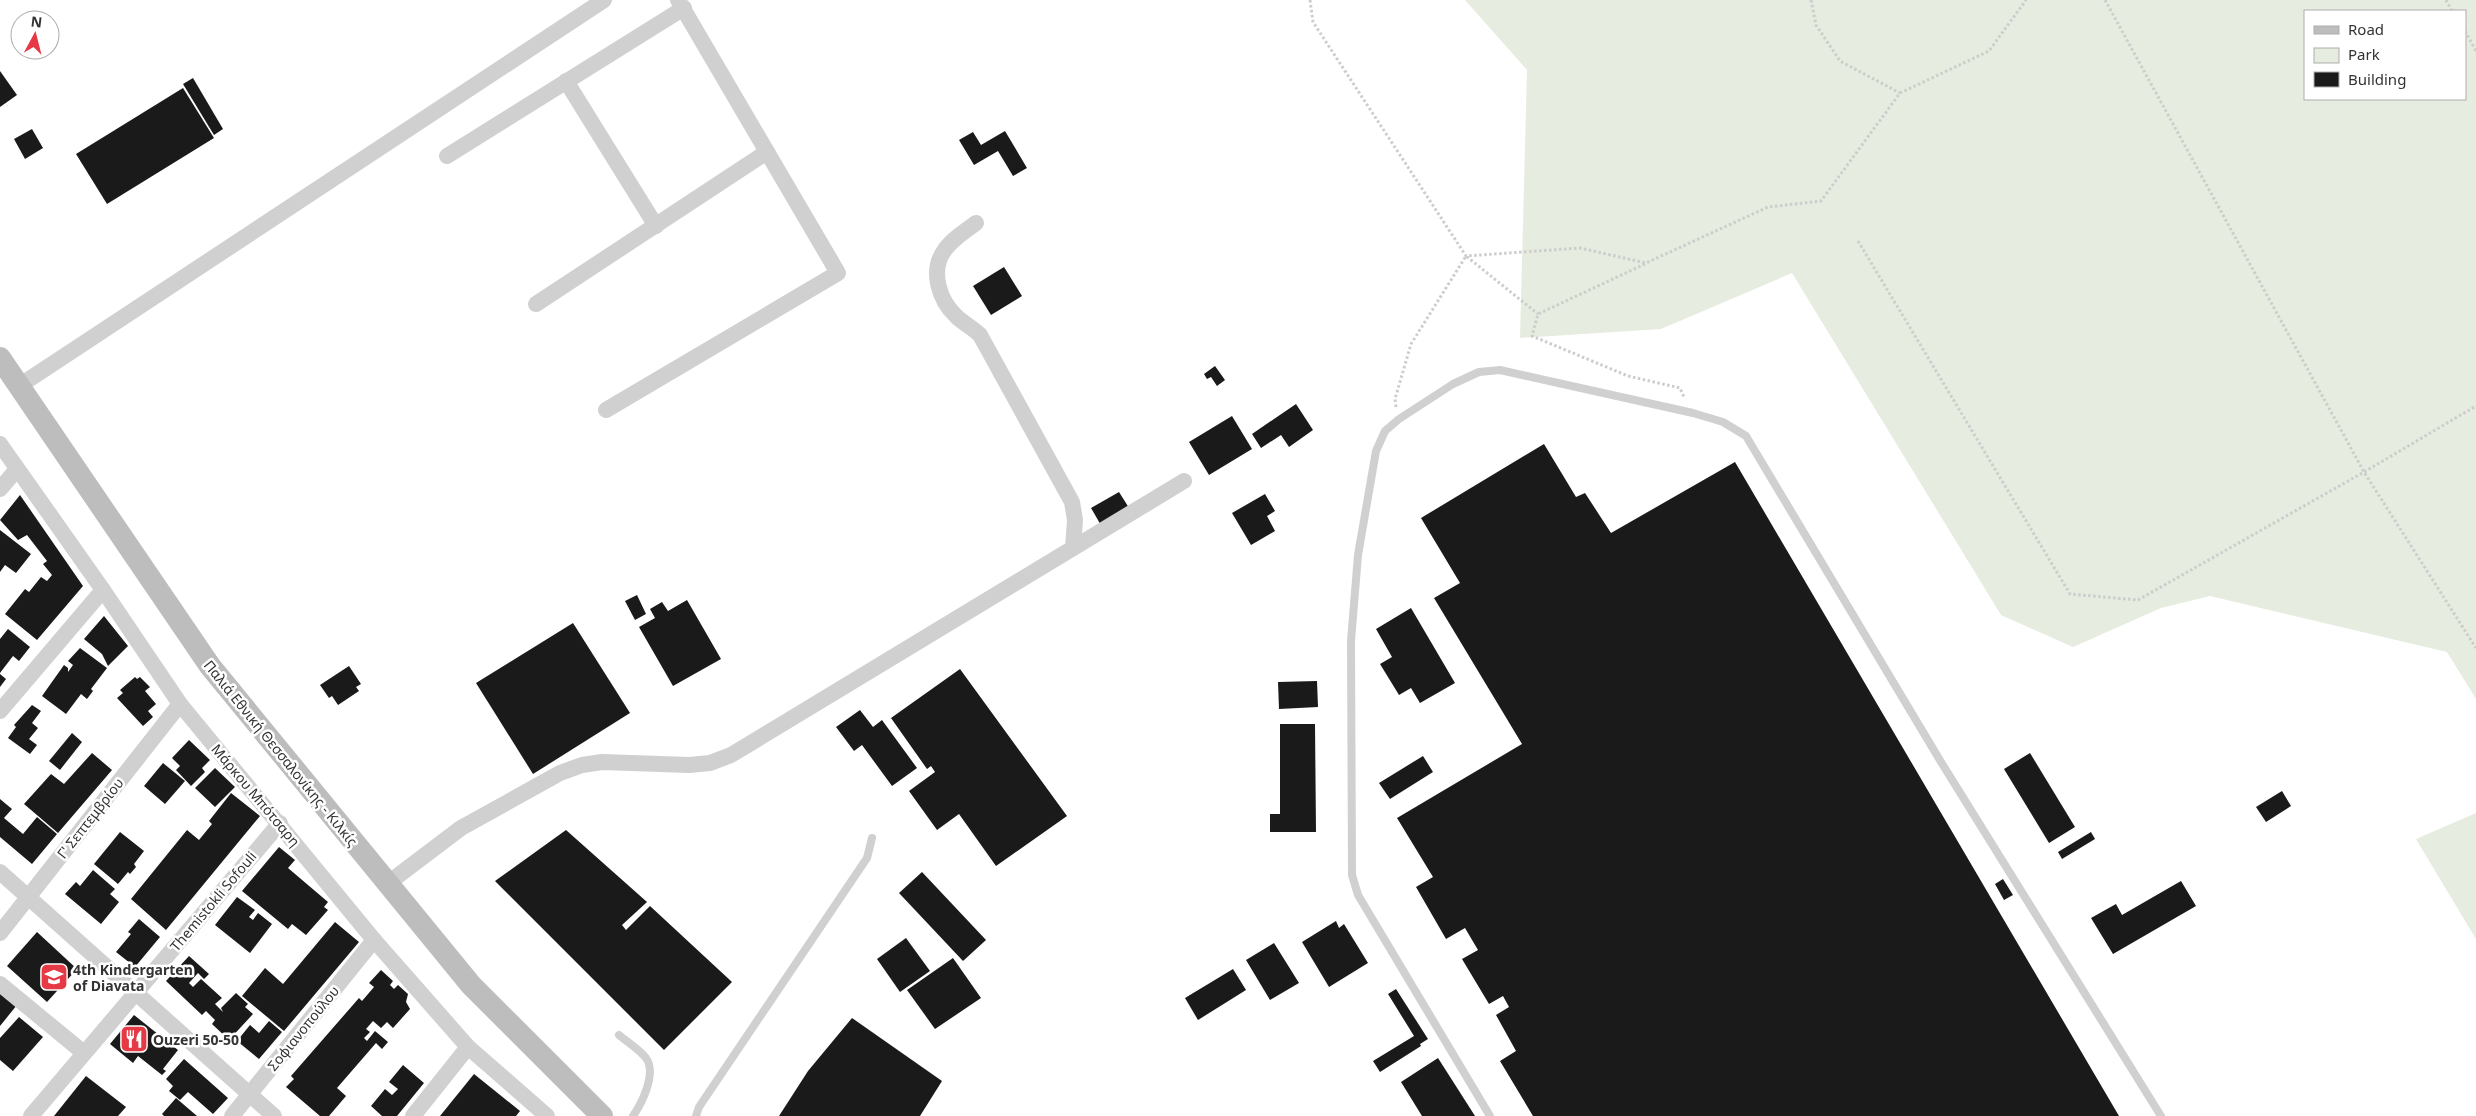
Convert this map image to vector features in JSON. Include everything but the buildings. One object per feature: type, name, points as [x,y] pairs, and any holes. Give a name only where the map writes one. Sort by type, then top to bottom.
[{"type":"main road","name":"Παλιά Εθνική Θεσσαλονίκης - Κιλκίς","points":[[0,358],[210,666],[387,884],[488,1004],[602,1116]]},
{"type":"street","points":[[19,386],[604,0]]},
{"type":"street","points":[[447,156],[566,81],[681,4],[838,274],[606,410]]},
{"type":"street","points":[[566,81],[656,226]]},
{"type":"street","points":[[536,304],[767,152]]},
{"type":"street","points":[[976,223],[943,252],[937,270],[938,287],[946,304],[956,316],[980,335],[1072,502],[1075,520],[1073,548]]},
{"type":"street","name":"Μάρκου Μπότσαρη","points":[[0,444],[103,590],[180,704],[280,823],[374,940],[468,1047],[547,1116]]},
{"type":"street","points":[[0,489],[17,469]]},
{"type":"street","points":[[387,884],[461,828],[560,773],[582,764],[602,762],[689,765],[710,763],[731,755],[1184,482]]},
{"type":"street","points":[[0,711],[103,590]]},
{"type":"street","name":"Γ' Σεπτεμβρίου","points":[[0,933],[180,704]]},
{"type":"street","name":"Themistokli Sofouli","points":[[31,1116],[280,823]]},
{"type":"street","points":[[0,872],[274,1116]]},
{"type":"street","name":"Σοφιανοπούλου","points":[[232,1116],[374,940]]},
{"type":"street","points":[[0,984],[84,1053]]},
{"type":"street","points":[[413,1116],[468,1047]]},
{"type":"lane","points":[[1490,1116],[1358,895],[1352,875],[1351,641],[1358,555],[1376,451],[1385,431],[1399,419],[1452,384],[1479,372],[1500,370],[1693,413],[1723,422],[1746,436],[1941,762],[2161,1116]]},
{"type":"lane","points":[[696,1116],[704,1099],[866,858],[872,838]]},
{"type":"lane","points":[[619,1035],[646,1059],[649,1068],[645,1095],[637,1114]]},
{"type":"path","points":[[1310,0],[1313,22],[1466,256],[1538,314]]},
{"type":"path","points":[[1811,0],[1816,26],[1840,61],[1900,93]]},
{"type":"path","points":[[1693,413],[1680,388],[1628,376],[1532,336],[1538,314],[1768,207],[1821,201],[1900,93],[1988,51],[2026,0]]},
{"type":"path","points":[[2105,0],[2364,472],[2476,648]]},
{"type":"path","points":[[2466,33],[2476,50]]},
{"type":"path","points":[[1858,242],[2070,594],[2138,600],[2476,406]]},
{"type":"path","points":[[1466,256],[1580,248],[1646,264]]},
{"type":"path","points":[[1399,419],[1395,399],[1411,344],[1466,256]]},
{"type":"green space","points":[[1465,0],[2476,0],[2476,699],[2447,652],[2210,596],[2161,608],[2073,647],[2001,615],[1792,273],[1661,329],[1520,338],[1527,70]]},
{"type":"green space","points":[[2476,813],[2476,939],[2416,839]]},
{"type":"place","name":"4th Kindergarten of Diavata","points":[[54,977]]},
{"type":"place","name":"Ouzeri 50-50","points":[[134,1039]]}]
